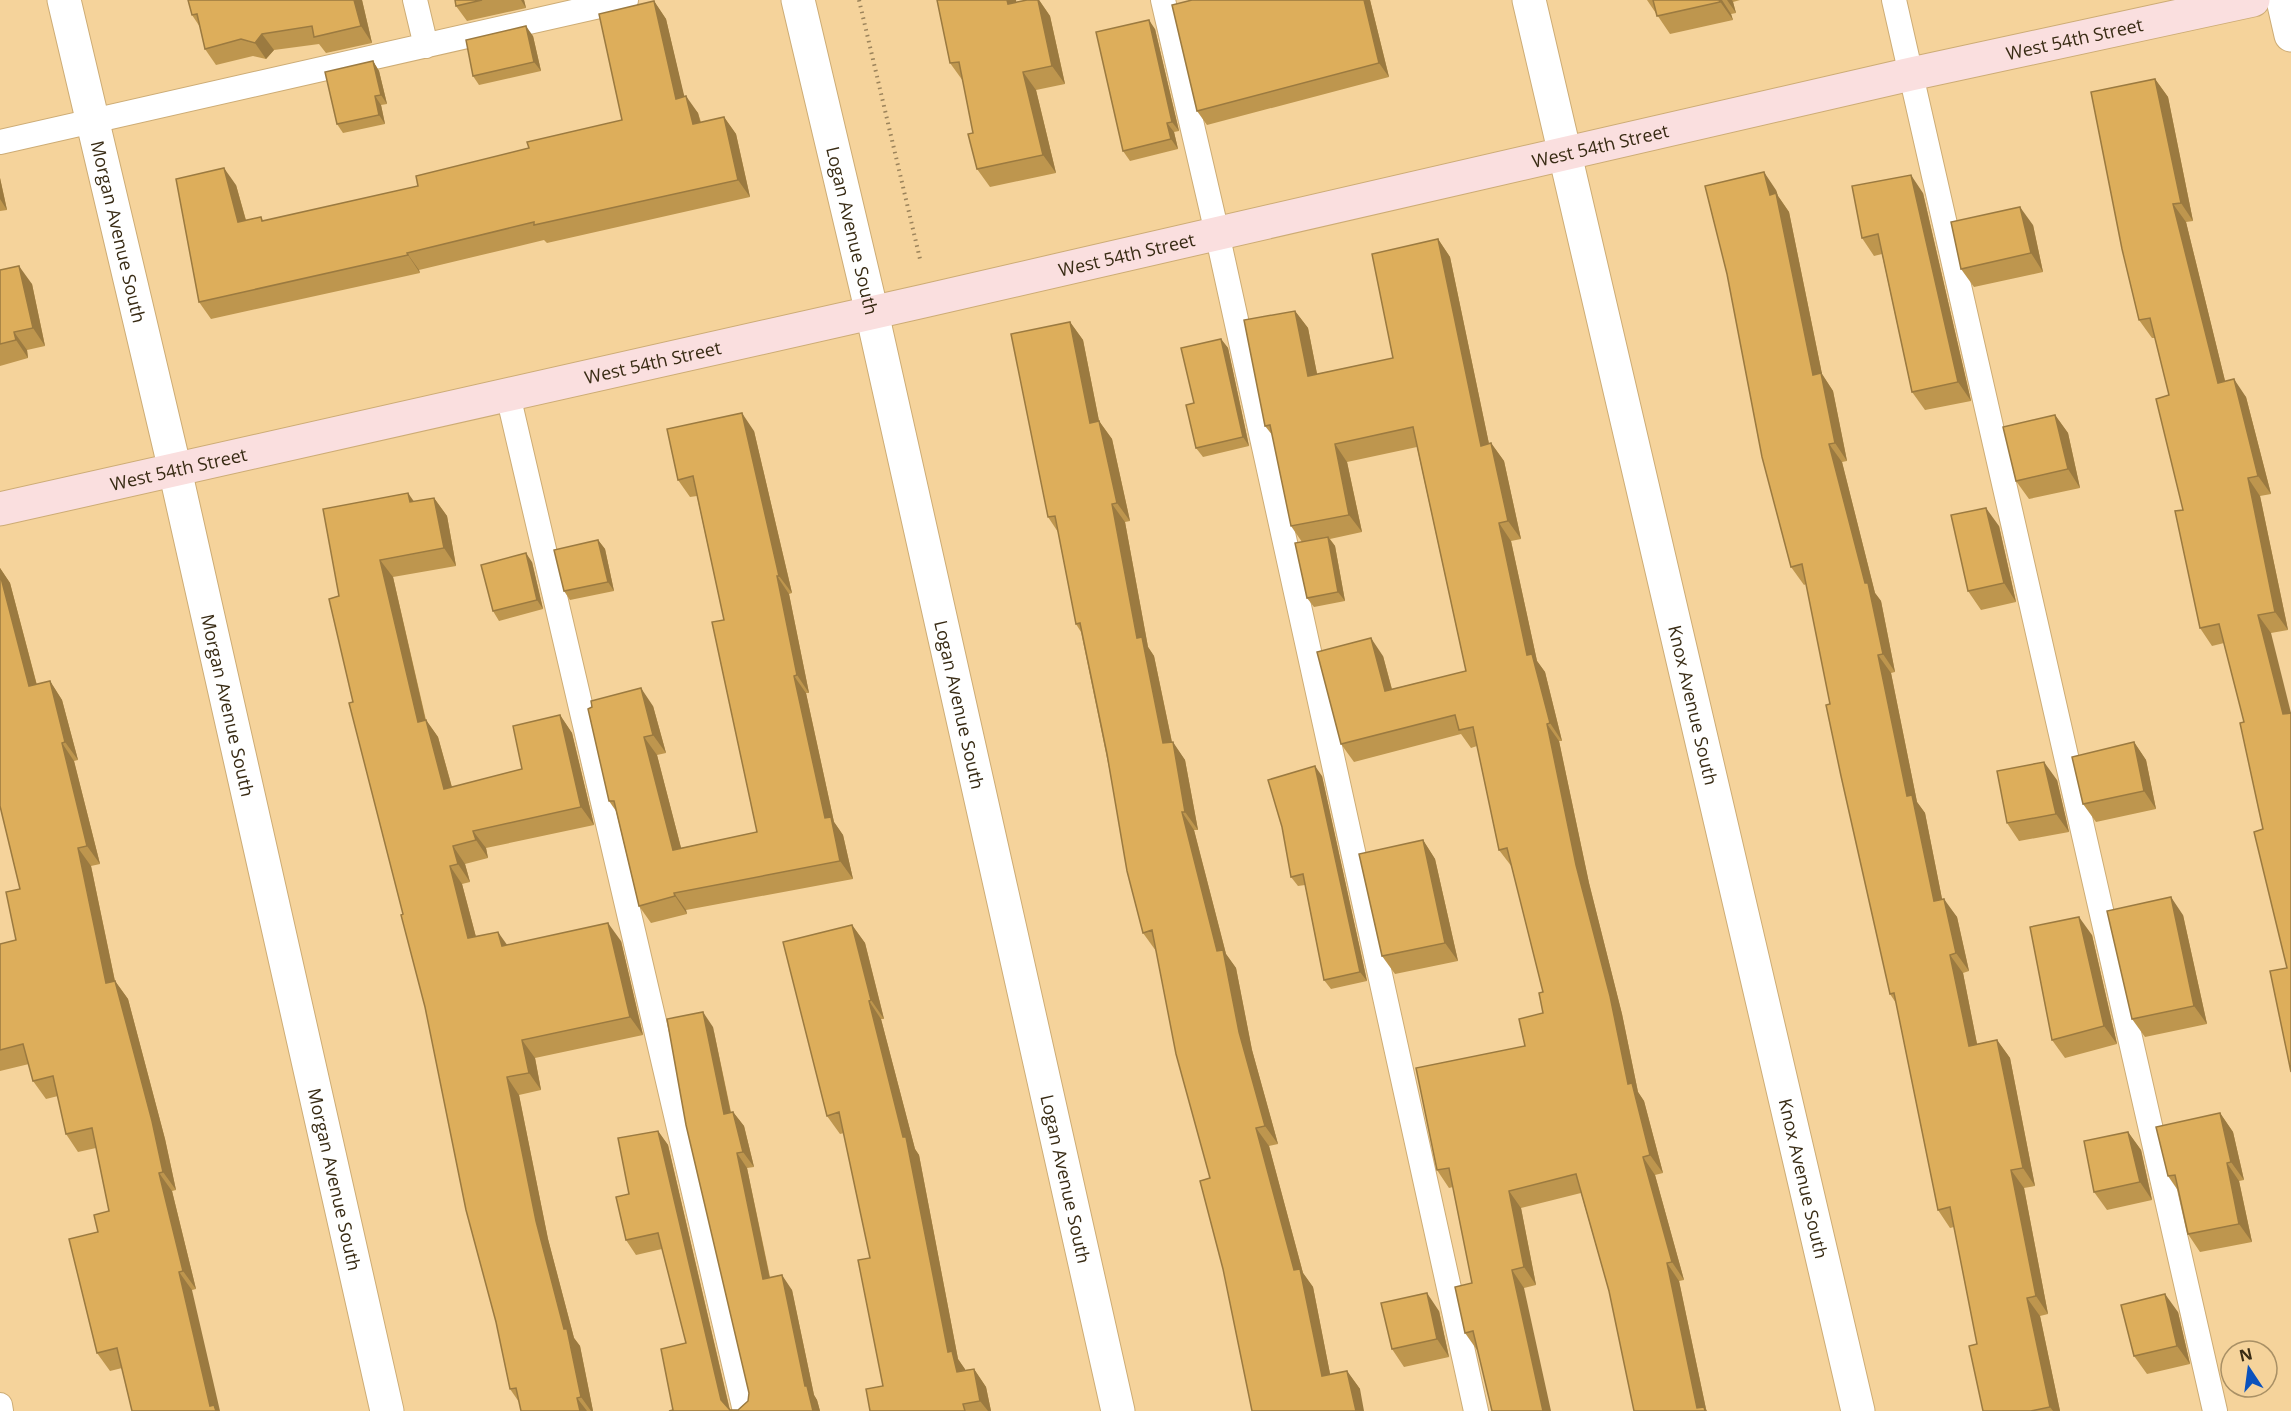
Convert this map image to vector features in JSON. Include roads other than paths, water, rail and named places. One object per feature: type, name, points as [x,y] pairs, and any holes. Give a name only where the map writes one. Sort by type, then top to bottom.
[{"type":"street","name":"Morgan Avenue South","points":[[64,0],[175,470],[387,1411]]},
{"type":"street","name":"Logan Avenue South","points":[[798,0],[872,313],[1118,1411]]},
{"type":"street","name":"Knox Avenue South","points":[[1529,0],[1858,1411]]},
{"type":"street","name":"West 54th Street","points":[[0,509],[872,313],[1911,74],[2253,0]]},
{"type":"street","points":[[2283,0],[2291,35]]},
{"type":"lane","points":[[415,0],[426,46]]},
{"type":"lane","points":[[0,142],[626,0]]},
{"type":"lane","points":[[1163,0],[1217,233],[1476,1411]]},
{"type":"lane","points":[[1894,0],[2215,1411]]},
{"type":"lane","points":[[508,395],[746,1411]]},
{"type":"lane","points":[[0,1405],[1,1411]]}]
